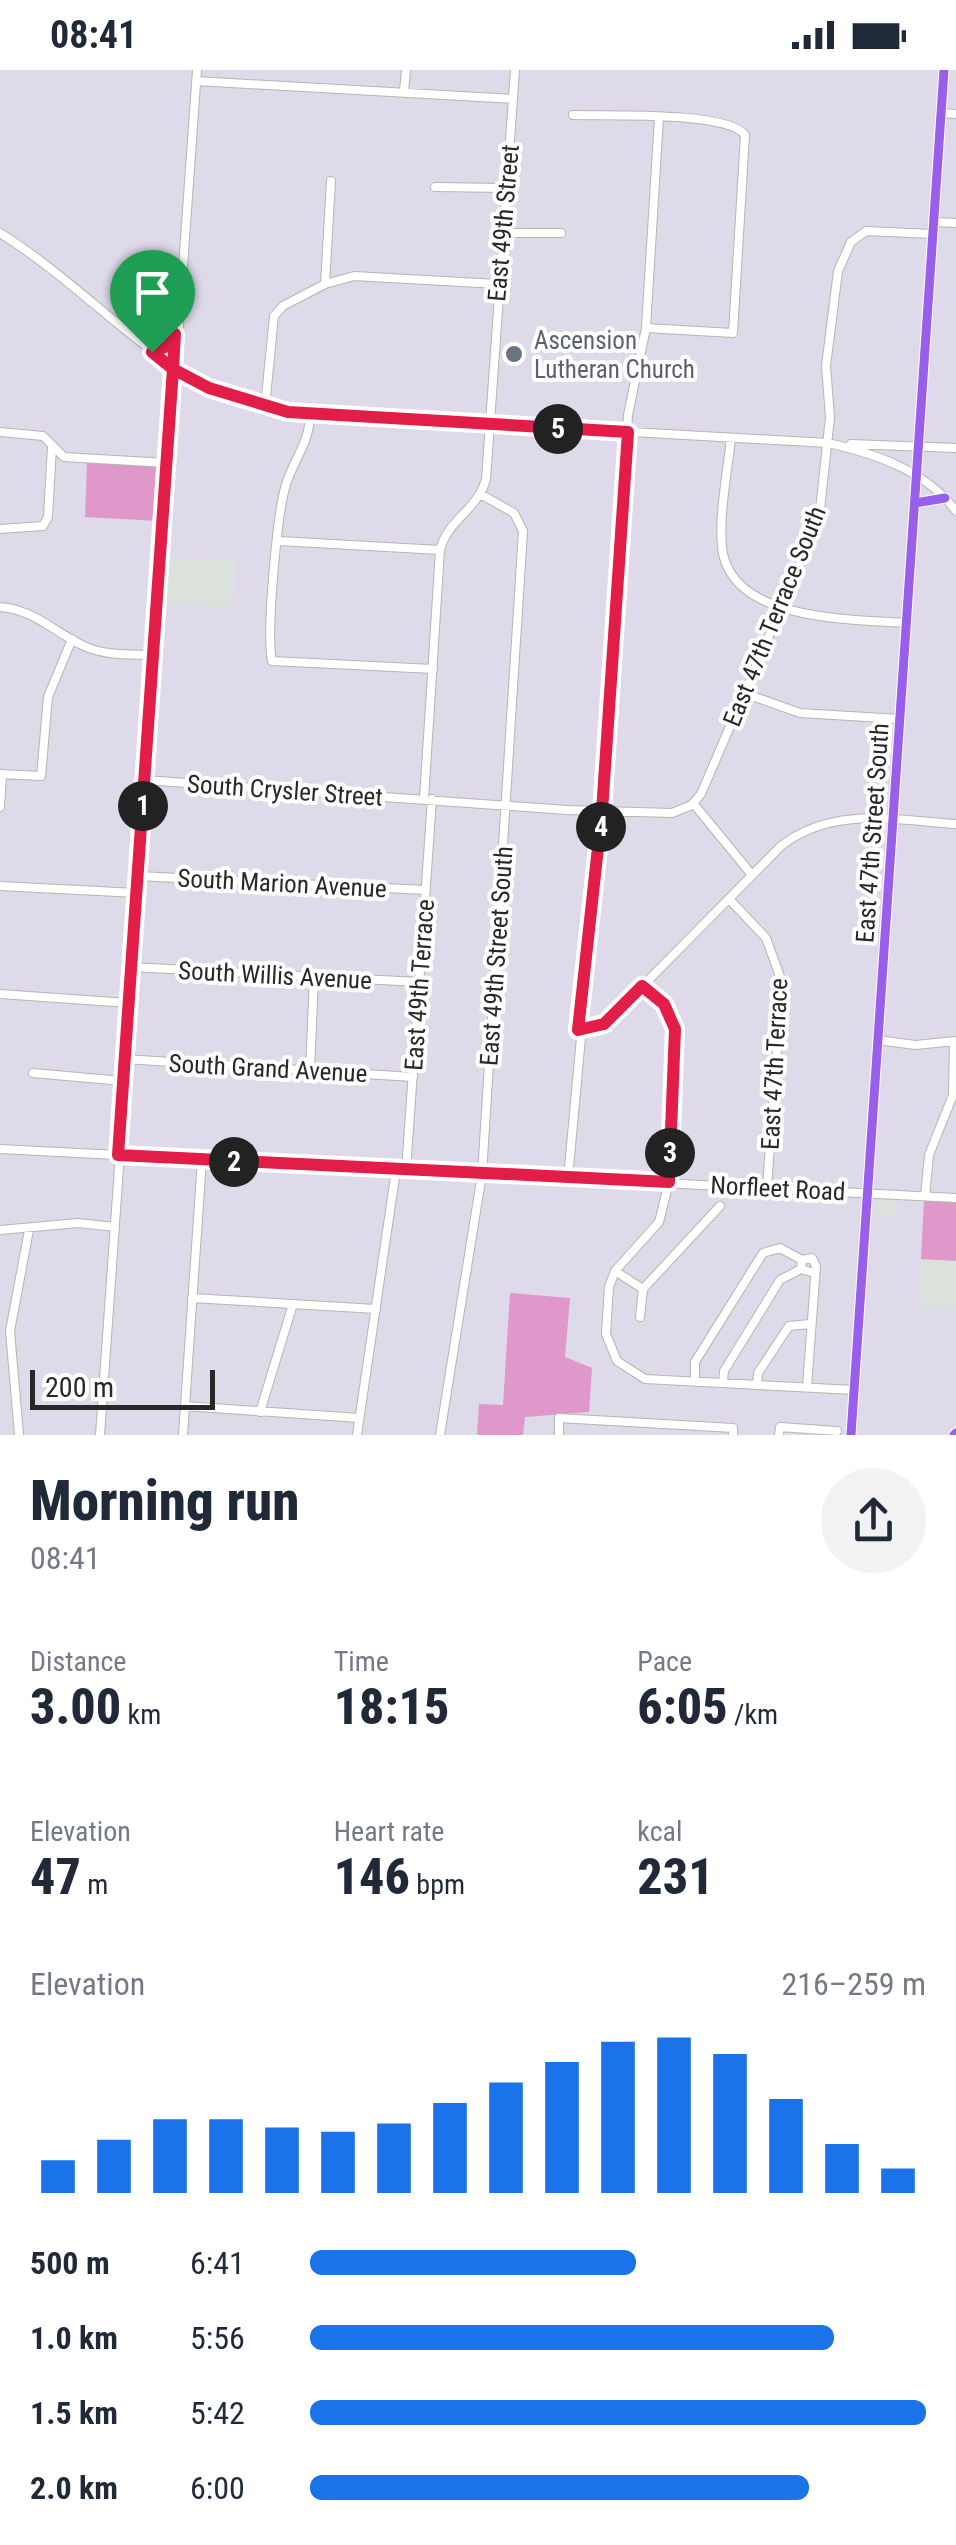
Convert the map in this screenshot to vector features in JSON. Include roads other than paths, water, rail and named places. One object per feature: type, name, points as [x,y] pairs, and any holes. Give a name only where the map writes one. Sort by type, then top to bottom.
[{"type":"main road","name":"East 47th Street South","points":[[851,1435],[944,70]]},
{"type":"main road","points":[[915,502],[945,498]]},
{"type":"street","points":[[100,1435],[196,70]]},
{"type":"street","points":[[404,91],[406,70]]},
{"type":"street","name":"East 49th Street","points":[[482,495],[516,70]]},
{"type":"street","points":[[196,81],[513,99]]},
{"type":"street","points":[[941,113],[956,114]]},
{"type":"street","points":[[573,116],[659,118],[741,129],[745,152],[733,333],[646,328]]},
{"type":"street","points":[[568,1178],[578,1030],[602,811],[630,397],[646,328],[659,118]]},
{"type":"street","points":[[325,284],[332,181]]},
{"type":"street","points":[[435,187],[504,188]]},
{"type":"street","points":[[934,222],[956,223]]},
{"type":"street","name":"East 47th Terrace South","points":[[693,803],[819,519],[828,444],[826,366],[838,271],[851,242],[866,231],[933,234]]},
{"type":"street","points":[[501,232],[561,233]]},
{"type":"street","points":[[0,233],[39,259],[173,369],[206,387],[264,407],[310,414],[488,426],[956,448]]},
{"type":"street","points":[[264,407],[274,316],[283,306],[325,284],[354,276],[498,284]]},
{"type":"street","points":[[152,352],[168,346],[175,334]]},
{"type":"street","points":[[310,414],[306,443],[284,489],[272,661],[433,670]]},
{"type":"street","points":[[0,432],[36,434],[64,457],[167,462]]},
{"type":"street","points":[[731,438],[725,561],[743,587],[782,607],[812,616],[906,623]]},
{"type":"street","points":[[828,444],[886,459],[916,476],[956,511]]},
{"type":"street","points":[[0,529],[43,526],[48,517],[52,447]]},
{"type":"street","points":[[279,541],[440,550],[447,530],[482,495]]},
{"type":"street","name":"East 49th Street South","points":[[440,1435],[482,1174],[523,531],[514,512],[482,495]]},
{"type":"street","name":"East 49th Terrace","points":[[357,1435],[401,1171],[412,1077],[426,890],[440,550]]},
{"type":"street","points":[[0,607],[39,617],[102,652],[154,655]]},
{"type":"street","points":[[0,807],[1,774],[40,776],[48,697],[72,638]]},
{"type":"street","points":[[744,693],[800,713],[900,719]]},
{"type":"street","name":"South Crysler Street","points":[[145,780],[602,811],[672,813],[693,803]]},
{"type":"street","points":[[693,803],[752,875]]},
{"type":"street","points":[[578,1030],[604,1024],[752,875],[806,829],[843,818],[956,824]]},
{"type":"street","name":"South Marion Avenue","points":[[138,876],[426,890]]},
{"type":"street","points":[[0,886],[136,893]]},
{"type":"street","name":"East 47th Terrace","points":[[729,899],[766,938],[782,982],[767,1187]]},
{"type":"street","name":"South Willis Avenue","points":[[131,967],[419,982]]},
{"type":"street","points":[[310,1070],[314,978]]},
{"type":"street","points":[[642,986],[664,1004],[675,1029],[669,1182],[659,1222],[615,1270],[608,1287],[606,1334],[617,1361],[645,1379],[854,1390]]},
{"type":"street","points":[[0,994],[128,1003]]},
{"type":"street","points":[[878,1040],[916,1045],[955,1041],[952,1095],[929,1155],[925,1196]]},
{"type":"street","name":"South Grand Avenue","points":[[124,1059],[412,1077]]},
{"type":"street","points":[[32,1073],[122,1081]]},
{"type":"street","name":"Norfleet Road","points":[[0,1149],[956,1198]]},
{"type":"street","points":[[182,1435],[202,1160]]},
{"type":"street","points":[[640,1317],[644,1289],[720,1206]]},
{"type":"street","points":[[0,1230],[78,1223],[115,1227]]},
{"type":"street","points":[[19,1435],[10,1331],[28,1230]]},
{"type":"street","points":[[695,1381],[695,1362],[763,1253],[780,1248],[814,1273]]},
{"type":"street","points":[[723,1383],[724,1371],[780,1280],[801,1264],[814,1261],[807,1387]]},
{"type":"street","points":[[615,1270],[644,1289]]},
{"type":"street","points":[[192,1298],[376,1309]]},
{"type":"street","points":[[260,1412],[293,1304]]},
{"type":"street","points":[[756,1384],[758,1372],[789,1326],[810,1324]]},
{"type":"street","points":[[184,1406],[359,1418]]},
{"type":"street","points":[[559,1435],[558,1418],[733,1431]]},
{"type":"street","points":[[780,1431],[837,1432]]},
{"type":"place","name":"Ascension Lutheran Church","points":[[514,354]]}]
